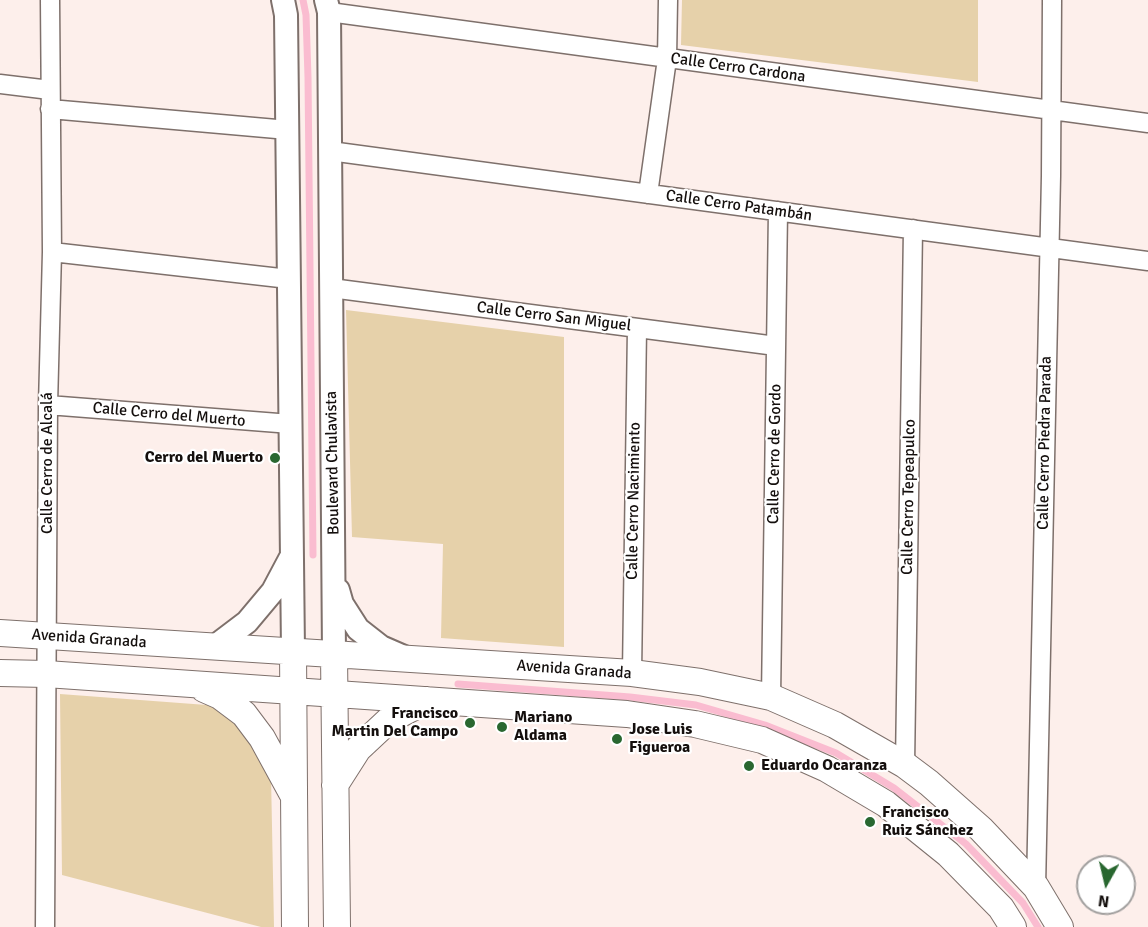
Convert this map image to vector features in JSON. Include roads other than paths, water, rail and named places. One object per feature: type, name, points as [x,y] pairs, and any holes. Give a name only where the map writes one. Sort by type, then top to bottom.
[{"type":"main road","name":"Avenida Granada","points":[[0,633],[632,673],[700,682],[771,697],[836,725],[905,765],[929,783],[981,829],[1036,886],[1060,927]]},
{"type":"main road","points":[[292,651],[295,927]]},
{"type":"main road","name":"Boulevard Chulavista","points":[[334,654],[336,927]]},
{"type":"main road","points":[[0,673],[46,674],[627,714],[695,724],[762,740],[827,769],[886,804],[948,854],[1000,908],[1013,927]]},
{"type":"main road","points":[[193,684],[220,696],[244,714],[262,738],[294,795]]},
{"type":"main road","points":[[335,785],[358,749],[389,720],[427,700]]},
{"type":"street","name":"Calle Cerro de Alcalá","points":[[45,927],[48,405],[52,252],[50,0]]},
{"type":"street","points":[[283,0],[286,15],[288,130],[292,651]]},
{"type":"street","points":[[648,194],[667,59],[668,0]]},
{"type":"street","name":"Calle Cerro Piedra Parada","points":[[1036,886],[1052,0]]},
{"type":"street","name":"Calle Cerro Cardona","points":[[327,6],[667,59],[1148,123]]},
{"type":"street","name":"Boulevard Chulavista","points":[[327,6],[334,654]]},
{"type":"street","points":[[0,84],[50,99],[288,130]]},
{"type":"street","name":"Calle Cerro Patambán","points":[[330,151],[1148,261]]},
{"type":"street","name":"Calle Cerro de Gordo","points":[[771,697],[778,211]]},
{"type":"street","name":"Calle Cerro Tepeapulco","points":[[905,765],[913,229]]},
{"type":"street","points":[[52,252],[289,279]]},
{"type":"street","name":"Calle Cerro San Miguel","points":[[331,288],[776,346]]},
{"type":"street","name":"Calle Cerro Nacimiento","points":[[632,673],[636,328]]},
{"type":"street","name":"Calle Cerro del Muerto","points":[[48,405],[291,424]]},
{"type":"street","points":[[214,646],[247,622],[273,591],[292,555]]},
{"type":"street","points":[[334,576],[342,604],[358,628],[381,647],[408,658]]},
{"type":"waterway","points":[[303,0],[306,15],[308,77],[313,555]]},
{"type":"waterway","points":[[458,684],[630,697],[696,705],[765,725],[836,753],[894,788],[966,844],[1023,903],[1038,927]]},
{"type":"place","name":"Cerro del Muerto","points":[[275,458]]},
{"type":"place","name":"Francisco Martin Del Campo","points":[[470,723]]},
{"type":"place","name":"Mariano Aldama","points":[[502,727]]},
{"type":"place","name":"Jose Luis Figueroa","points":[[617,739]]},
{"type":"place","name":"Eduardo Ocaranza","points":[[749,766]]},
{"type":"place","name":"Francisco Ruiz Sánchez","points":[[870,822]]}]
